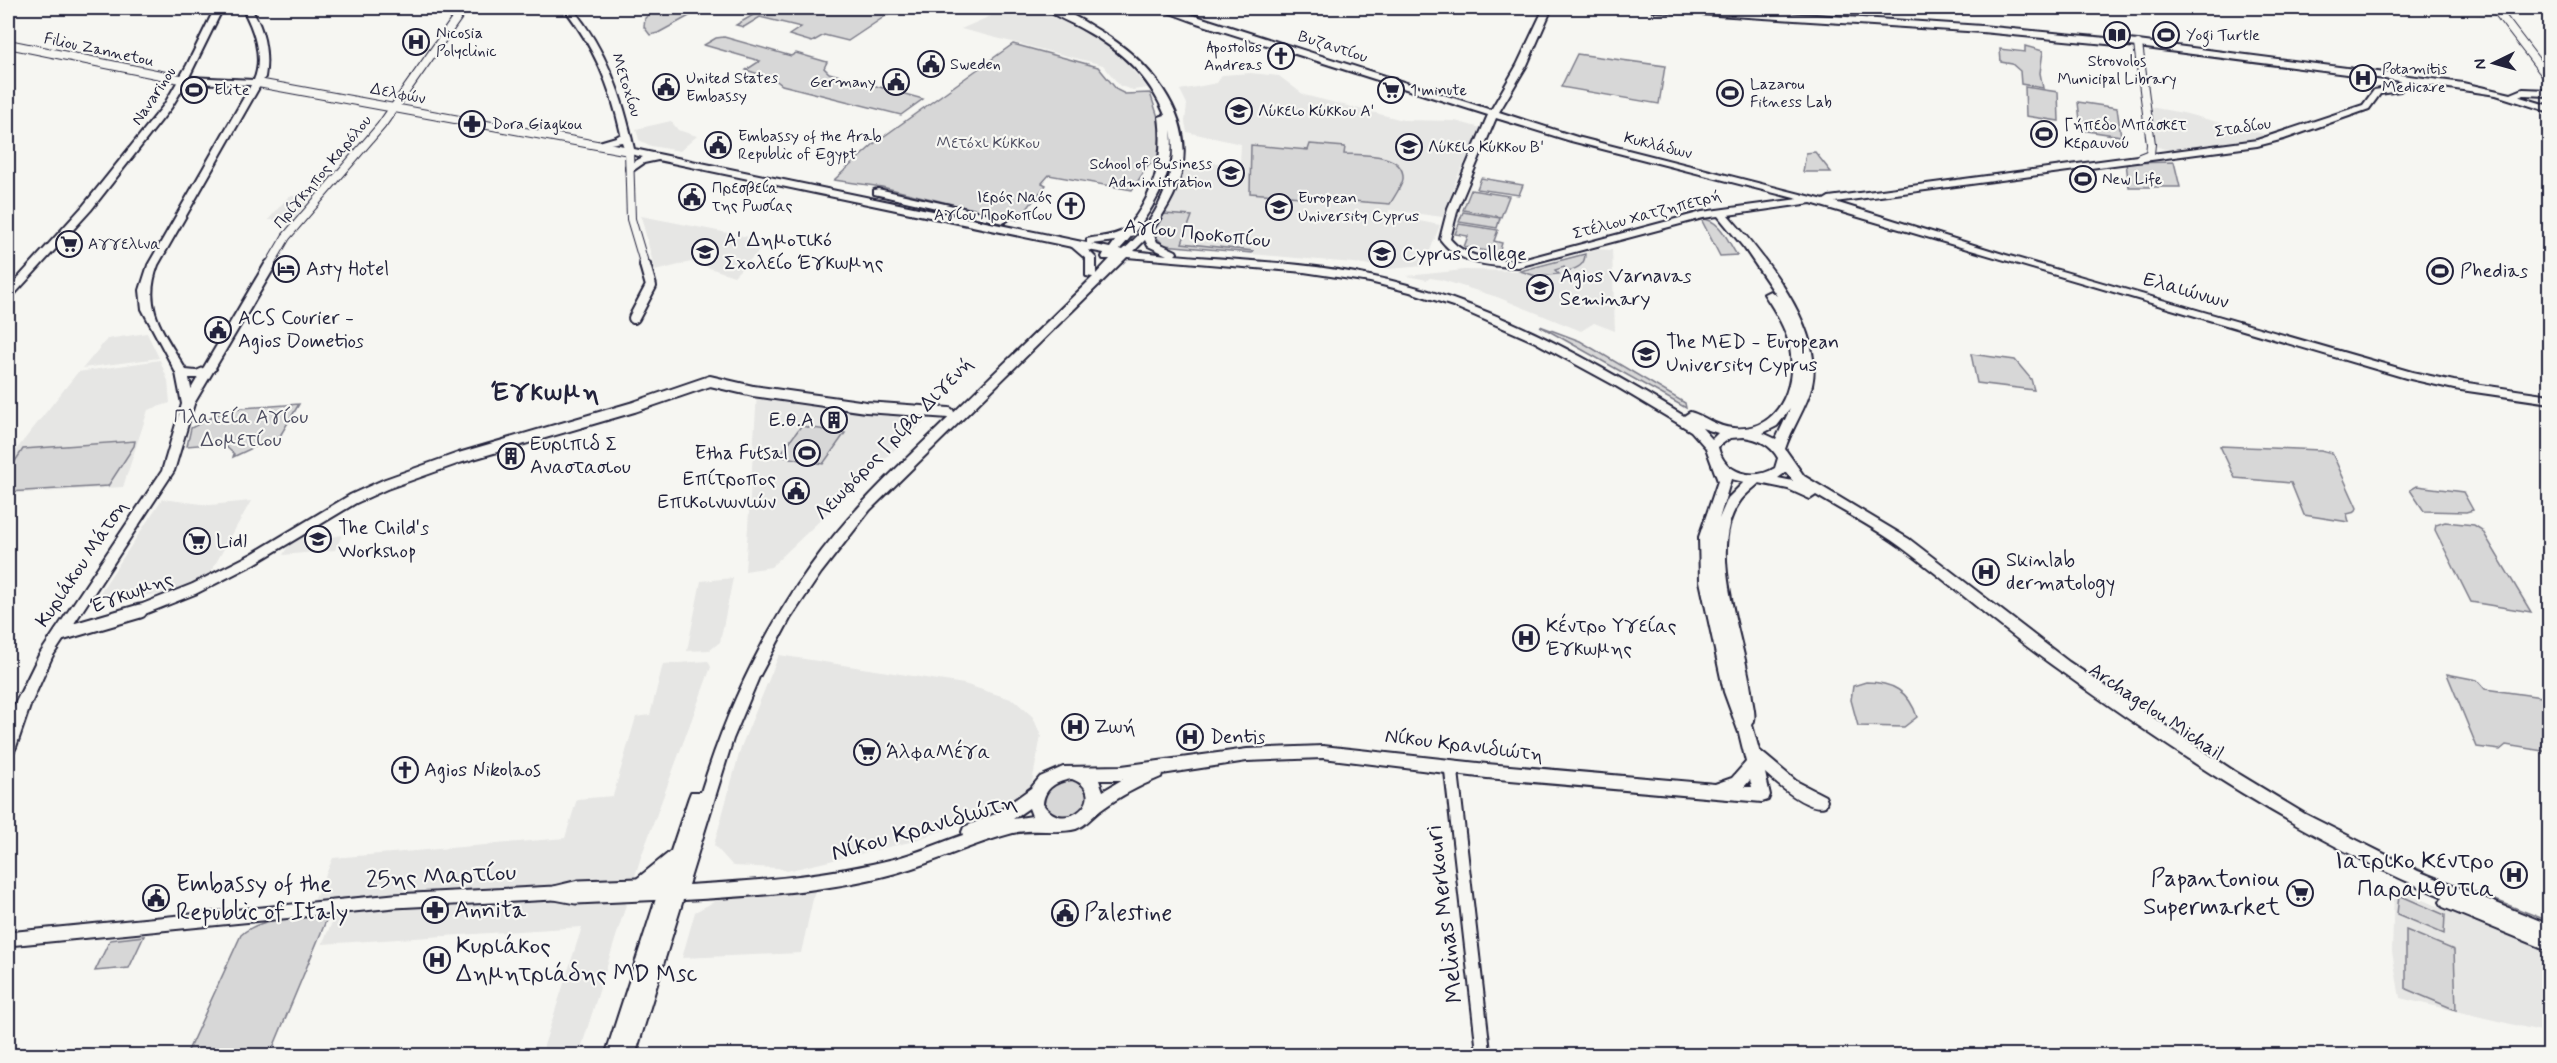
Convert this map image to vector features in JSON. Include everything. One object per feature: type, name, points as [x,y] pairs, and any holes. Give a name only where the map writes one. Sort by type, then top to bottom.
[{"type":"main road","name":"Navarinou","points":[[8,295],[62,238],[177,91],[219,8]]},
{"type":"main road","points":[[236,82],[252,78],[262,71],[257,31],[253,18],[246,8]]},
{"type":"main road","name":"Μετοχίου","points":[[568,8],[590,37],[607,68],[628,144]]},
{"type":"main road","name":"Λεωφόρος Γρίβα Διγενή","points":[[626,1056],[673,888],[678,855],[730,706],[777,614],[843,522],[1019,341],[1146,230],[1169,194],[1178,169],[1180,143],[1162,95],[1128,53],[1095,31],[1046,8]]},
{"type":"main road","name":"Λεωφόρος Γρίβα Διγενή","points":[[1046,8],[1093,31],[1124,52],[1149,79],[1158,97],[1166,124],[1167,153],[1154,193],[1130,231],[1121,251]]},
{"type":"main road","name":"Βυζαντίου","points":[[1165,8],[1472,108],[1499,111]]},
{"type":"main road","points":[[1499,111],[1548,8]]},
{"type":"main road","points":[[1653,8],[1815,17],[2149,45],[2268,62],[2361,71],[2483,90],[2550,109]]},
{"type":"main road","name":"Κυριάκου Μάτση","points":[[8,747],[31,686],[61,634],[164,479],[188,404],[183,373],[146,306],[147,278],[258,83],[262,71]]},
{"type":"main road","name":"Σταδίου","points":[[1817,200],[1883,194],[2281,137],[2366,107],[2377,92],[2397,89],[2407,79]]},
{"type":"main road","points":[[184,80],[258,83]]},
{"type":"main road","points":[[177,91],[192,84],[211,81]]},
{"type":"main road","points":[[2511,97],[2523,92],[2550,93]]},
{"type":"main road","points":[[1472,108],[1488,108],[1512,113],[1527,125]]},
{"type":"main road","points":[[1499,111],[1505,123],[1527,125]]},
{"type":"main road","name":"Στέλιου Χατζηπετρή","points":[[1499,111],[1478,170],[1466,181],[1451,214],[1445,239],[1454,250],[1486,262],[1512,265],[1535,262],[1694,217],[1762,205],[1817,200]]},
{"type":"main road","name":"Λεωφόρος Γρίβα Διγενή","points":[[1121,251],[1144,222],[1167,181],[1173,153],[1172,120]]},
{"type":"main road","name":"Κυκλάδων","points":[[1527,125],[1617,152],[1817,200]]},
{"type":"main road","points":[[604,142],[619,140],[628,144]]},
{"type":"main road","name":"Αγίου Προκοπίου","points":[[628,144],[663,158],[1074,244],[1156,257],[1339,273],[1395,284],[1498,318],[1558,349],[1695,428],[1712,447]]},
{"type":"main road","name":"Αγίου Προκοπίου","points":[[628,144],[927,201],[1091,241],[1121,251],[1317,265],[1373,274],[1428,287],[1520,322],[1701,423],[1740,433]]},
{"type":"main road","points":[[630,172],[644,159],[663,158]]},
{"type":"main road","points":[[1758,186],[1770,196],[1770,199],[1762,205]]},
{"type":"main road","points":[[1883,194],[1874,200],[1871,206],[1883,219]]},
{"type":"main road","name":"Ελαιώνων","points":[[1817,200],[2002,257],[2410,375],[2454,385],[2550,399]]},
{"type":"main road","points":[[1732,231],[1732,215],[1744,208]]},
{"type":"main road","points":[[1718,212],[1790,308],[1799,325],[1807,351],[1808,373],[1781,454],[1781,470],[1759,479],[1738,492],[1724,519],[1719,554],[1722,585],[1747,714],[1747,733]]},
{"type":"main road","points":[[1694,217],[1712,218],[1732,231],[1788,323],[1798,361],[1793,388],[1777,419],[1766,428],[1718,439],[1712,447],[1715,461],[1722,468],[1737,476],[1759,479]]},
{"type":"main road","points":[[1146,230],[1152,244],[1172,254]]},
{"type":"main road","points":[[1091,241],[1115,238],[1130,231]]},
{"type":"main road","points":[[1074,244],[1089,256],[1095,274],[1122,263],[1156,257]]},
{"type":"main road","name":"Λεωφόρος Γρίβα Διγενή","points":[[614,1056],[725,739],[765,650],[800,591],[865,507],[1095,274]]},
{"type":"main road","points":[[183,373],[198,375],[210,369]]},
{"type":"main road","points":[[1740,433],[1764,438],[1781,454]]},
{"type":"main road","name":"Archagelou Michail","points":[[1781,454],[1799,479],[1904,542],[2064,666],[2228,776],[2299,819],[2371,857],[2550,933]]},
{"type":"main road","points":[[1722,468],[1725,481],[1708,527],[1706,573],[1732,692],[1747,733],[1753,759],[1790,786],[1819,801]]},
{"type":"main road","name":"Archagelou Michail","points":[[1759,479],[1801,489],[1902,549],[2060,672],[2176,753],[2269,812],[2406,884],[2550,943]]},
{"type":"main road","name":"Νίκου Κρανιδιώτη","points":[[1080,774],[1105,774],[1161,768],[1239,756],[1299,752],[1346,753],[1451,767],[1762,795],[1753,759]]},
{"type":"main road","points":[[1713,791],[1738,783],[1753,759]]},
{"type":"main road","name":"Νίκου Κρανιδιώτη","points":[[1094,806],[1114,791],[1161,768]]},
{"type":"main road","points":[[1067,772],[1080,774],[1094,785],[1097,794],[1094,806],[1085,817],[1075,822],[1053,822],[1039,813],[1035,801],[1037,793],[1046,780],[1067,772]]},
{"type":"main road","name":"Νίκου Κρανιδιώτη","points":[[673,888],[792,876],[879,861],[982,827],[1011,813],[1037,793]]},
{"type":"main road","name":"Νίκου Κρανιδιώτη","points":[[673,888],[770,887],[833,879],[910,862],[1015,826],[1053,822]]},
{"type":"main road","points":[[640,886],[659,873],[678,855]]},
{"type":"street","name":"Πρίγκηπος Καρόλου","points":[[202,382],[286,237],[395,107],[464,8]]},
{"type":"street","points":[[2495,8],[2550,80]]},
{"type":"street","name":"Filiou Zannetou","points":[[8,44],[184,80]]},
{"type":"street","points":[[2138,44],[2151,144],[2150,154],[2140,158]]},
{"type":"street","name":"Δελφών","points":[[258,83],[533,133],[604,142]]},
{"type":"street","name":"Δελφών","points":[[533,133],[628,144]]},
{"type":"street","points":[[628,144],[631,219],[651,286],[634,318]]},
{"type":"street","points":[[2151,144],[2160,151],[2176,153]]},
{"type":"street","name":"Έγκωμης","points":[[61,634],[136,612],[214,580],[353,499],[386,484],[710,381],[753,391],[866,407],[949,413]]},
{"type":"street","name":"Κυριάκου Μάτση","points":[[188,404],[202,382]]},
{"type":"street","name":"Melinas Merkouri","points":[[1451,767],[1484,1056]]},
{"type":"street","name":"25ης Μαρτίου","points":[[8,939],[383,902],[554,893],[579,887],[673,888]]},
{"type":"street","name":"25ης Μαρτίου","points":[[554,893],[576,897],[673,888]]},
{"type":"shaded area","points":[[1009,8],[1033,8],[1089,33],[1123,58],[1147,88],[1133,90],[1120,86],[1103,65],[961,29]]},
{"type":"shaded area","points":[[2414,8],[2490,8],[2496,16],[2491,17]]},
{"type":"shaded area","points":[[1251,73],[1279,76],[1304,95],[1403,120],[1455,121],[1481,128],[1456,180],[1443,217],[1389,210],[1388,215],[1440,225],[1424,266],[1389,269],[1364,264],[1173,247],[1157,241],[1153,230],[1176,194],[1186,163],[1240,163],[1241,144],[1187,132],[1185,122],[1187,104],[1180,90],[1217,83],[1222,75]]},
{"type":"shaded area","points":[[2150,107],[2183,113],[2271,136],[2171,151],[2155,146]]},
{"type":"shaded area","points":[[671,121],[678,130],[697,136],[680,151],[651,146],[639,140],[636,129]]},
{"type":"shaded area","points":[[289,196],[312,196],[292,220],[268,220]]},
{"type":"shaded area","name":"Α' Δημοτικό Σχολείο Έγκωμης","points":[[641,216],[769,241],[734,276],[691,262],[655,271]]},
{"type":"shaded area","name":"Agios Varnavas Seminary","points":[[1597,249],[1612,250],[1615,331],[1594,323],[1581,331],[1497,297],[1442,280],[1407,276],[1464,270],[1526,271]]},
{"type":"shaded area","points":[[147,333],[159,358],[83,368],[107,339]]},
{"type":"shaded area","points":[[160,360],[168,381],[170,403],[148,410],[123,487],[8,494],[8,460],[78,372]]},
{"type":"shaded area","points":[[757,394],[929,417],[771,567],[745,571]]},
{"type":"shaded area","points":[[162,499],[210,505],[251,501],[208,577],[175,594],[97,597]]},
{"type":"shaded area","name":"The Child's Workshop","points":[[319,526],[331,537],[342,535],[335,550],[283,555],[291,541]]},
{"type":"shaded area","points":[[733,578],[720,642],[710,650],[687,651],[701,581]]},
{"type":"shaded area","points":[[779,655],[964,684],[1014,700],[1033,717],[1041,736],[1030,793],[1020,803],[910,842],[787,871],[778,868],[733,866],[714,845],[741,747]]},
{"type":"shaded area","points":[[708,661],[711,667],[641,857],[579,1055],[541,1055],[582,927],[322,944],[338,910],[310,910],[333,858],[565,838],[577,799],[613,796],[636,717],[650,715],[663,664]]},
{"type":"shaded area","points":[[2394,888],[2549,953],[2549,1033],[2400,998],[2392,952]]},
{"type":"shaded area","points":[[815,890],[801,953],[682,958],[695,912],[723,897]]},
{"type":"green space","points":[[656,8],[691,15],[650,35],[644,27],[645,18]]},
{"type":"green space","points":[[765,8],[878,8],[893,11],[848,41],[824,35],[812,42],[789,35],[801,27],[760,17],[744,27],[736,25]]},
{"type":"green space","points":[[724,37],[791,56],[796,53],[827,62],[824,68],[829,73],[923,99],[901,115],[782,85],[774,79],[746,70],[760,61],[704,45],[716,38]]},
{"type":"green space","name":"Μετόχι Κύκκου","points":[[1013,44],[1098,67],[1117,90],[1125,94],[1150,93],[1161,126],[1159,164],[1149,164],[1132,190],[1049,175],[1042,183],[1046,185],[1018,220],[882,187],[834,180],[876,142]]},
{"type":"green space","points":[[2025,46],[2043,51],[2040,73],[2043,88],[2021,84],[2020,71],[2012,64],[2001,62],[2000,49],[2025,52]]},
{"type":"green space","points":[[1577,54],[1665,66],[1659,104],[1561,87]]},
{"type":"green space","points":[[2025,87],[2058,92],[2059,121],[2026,116]]},
{"type":"green space","points":[[2078,102],[2117,108],[2121,136],[2081,130]]},
{"type":"green space","points":[[1310,144],[1345,147],[1344,154],[1370,155],[1389,159],[1402,170],[1403,179],[1400,188],[1390,204],[1250,193],[1251,145],[1308,150]]},
{"type":"green space","points":[[1815,152],[1831,172],[1803,172],[1806,153]]},
{"type":"green space","points":[[2174,162],[2180,187],[2129,187],[2126,163]]},
{"type":"green space","points":[[1481,178],[1523,185],[1519,195],[1477,189]]},
{"type":"green space","points":[[1471,190],[1509,196],[1501,217],[1463,210]]},
{"type":"green space","points":[[1463,212],[1500,218],[1497,228],[1459,222]]},
{"type":"green space","points":[[1164,214],[1192,216],[1182,243],[1253,251],[1252,253],[1164,245],[1154,235],[1154,230]]},
{"type":"green space","points":[[1701,219],[1713,222],[1718,227],[1737,255],[1720,256]]},
{"type":"green space","points":[[1459,224],[1498,230],[1494,241],[1502,243],[1499,253],[1464,247],[1468,236],[1455,234]]},
{"type":"green space","points":[[1585,254],[1580,266],[1568,271],[1564,267],[1555,270],[1559,274],[1536,276],[1520,271]]},
{"type":"green space","points":[[1540,326],[1580,341],[1685,403],[1686,408]]},
{"type":"green space","points":[[1971,354],[2015,360],[2031,379],[2034,390],[1977,383]]},
{"type":"green space","name":"Πλατεία Αγίου Δομετίου","points":[[299,404],[277,441],[263,443],[233,457],[234,454],[222,443],[187,446],[191,428],[228,409]]},
{"type":"green space","points":[[801,426],[845,433],[823,464],[779,456]]},
{"type":"green space","points":[[135,441],[108,486],[8,492],[8,472],[23,449]]},
{"type":"green space","points":[[2220,446],[2321,450],[2332,453],[2357,508],[2355,512],[2347,514],[2349,522],[2304,515],[2291,483],[2235,478]]},
{"type":"green space","points":[[2417,486],[2463,492],[2473,510],[2466,512],[2424,511],[2410,490]]},
{"type":"green space","points":[[2445,522],[2474,525],[2482,530],[2531,612],[2471,602],[2435,530],[2436,525]]},
{"type":"green space","points":[[2447,674],[2477,680],[2485,689],[2549,698],[2549,752],[2506,745],[2500,750],[2477,747]]},
{"type":"green space","points":[[1866,682],[1891,686],[1904,694],[1914,708],[1917,717],[1904,727],[1858,726],[1851,700],[1853,686]]},
{"type":"green space","points":[[1063,777],[1083,780],[1091,802],[1068,820],[1042,810],[1041,794]]},
{"type":"green space","points":[[2329,826],[2429,874],[2549,921],[2549,927],[2515,910],[2424,877]]},
{"type":"green space","points":[[2399,895],[2445,915],[2444,934],[2397,914]]},
{"type":"green space","points":[[328,916],[270,1055],[186,1055],[241,935],[260,924],[271,921]]},
{"type":"green space","points":[[2406,930],[2454,950],[2456,1010],[2406,989]]},
{"type":"green space","points":[[144,936],[129,968],[95,971],[110,940]]},
{"type":"place","name":"Strovolos Municipal Library","points":[[2117,35]]},
{"type":"place","name":"Yogi Turtle","points":[[2166,35]]},
{"type":"place","name":"Nicosia Polyclinic","points":[[416,42]]},
{"type":"place","name":"Apostolos Andreas","points":[[1281,56]]},
{"type":"place","name":"Sweden","points":[[931,64]]},
{"type":"place","name":"Potamitis Medicare","points":[[2363,78]]},
{"type":"place","name":"Germany","points":[[896,82]]},
{"type":"place","name":"United States Embassy","points":[[666,87]]},
{"type":"place","name":"Elite","points":[[194,90]]},
{"type":"place","name":"1 minute","points":[[1391,90]]},
{"type":"place","name":"Lazarou Fitness Lab","points":[[1730,93]]},
{"type":"place","name":"Λύκειο Κύκκου Α'","points":[[1239,111]]},
{"type":"place","name":"Dora Giagkou","points":[[472,124]]},
{"type":"place","name":"Γήπεδο Μπάσκετ Κεραυνού","points":[[2044,134]]},
{"type":"place","name":"Embassy of the Arab Republic of Egypt","points":[[718,145]]},
{"type":"place","name":"Λύκειο Κύκκου Β'","points":[[1409,147]]},
{"type":"place","name":"School of Business Administration","points":[[1231,173]]},
{"type":"place","name":"New Life","points":[[2083,179]]},
{"type":"place","name":"Πρεσβεία της Ρωσίας","points":[[692,197]]},
{"type":"place","name":"Ιερός Ναός Αγίου Προκοπίου","points":[[1071,206]]},
{"type":"place","name":"European University Cyprus","points":[[1279,207]]},
{"type":"place","name":"Αγγελινα","points":[[69,244]]},
{"type":"place","name":"Α' Δημοτικό Σχολείο Έγκωμης","points":[[705,252]]},
{"type":"place","name":"Cyprus College","points":[[1382,254]]},
{"type":"place","name":"Asty Hotel","points":[[286,269]]},
{"type":"place","name":"Phedias","points":[[2440,271]]},
{"type":"place","name":"Agios Varnavas Seminary","points":[[1540,288]]},
{"type":"place","name":"ACS Courier - Agios Dometios","points":[[218,330]]},
{"type":"place","name":"The MED - European University Cyprus","points":[[1646,354]]},
{"type":"place","name":"Ε.θ.Α","points":[[834,420]]},
{"type":"place","name":"Etha Futsal","points":[[807,453]]},
{"type":"place","name":"Ευριπιδ Σ Αναστασιου","points":[[511,456]]},
{"type":"place","name":"Επίτροπος Επικοινωνιών","points":[[796,491]]},
{"type":"place","name":"The Child's Workshop","points":[[318,539]]},
{"type":"place","name":"Lidl","points":[[197,541]]},
{"type":"place","name":"Skinlab dermatology","points":[[1986,572]]},
{"type":"place","name":"Κέντρο Υγείας Έγκωμης","points":[[1526,638]]},
{"type":"place","name":"Ζωή","points":[[1075,727]]},
{"type":"place","name":"Dentis","points":[[1190,737]]},
{"type":"place","name":"ΆλφαΜέγα","points":[[867,752]]},
{"type":"place","name":"Agios Nikolaos","points":[[405,770]]},
{"type":"place","name":"Ιατρικο Κεντρο Παραμθυτια","points":[[2514,875]]},
{"type":"place","name":"Papantoniou Supermarket","points":[[2300,893]]},
{"type":"place","name":"Embassy of the Republic of Italy","points":[[156,898]]},
{"type":"place","name":"Annita","points":[[435,910]]},
{"type":"place","name":"Palestine","points":[[1065,913]]},
{"type":"place","name":"Κυριάκος Δημητριάδης MD Msc","points":[[437,960]]},
{"type":"district","name":"Έγκωμη","points":[[546,393]]}]
